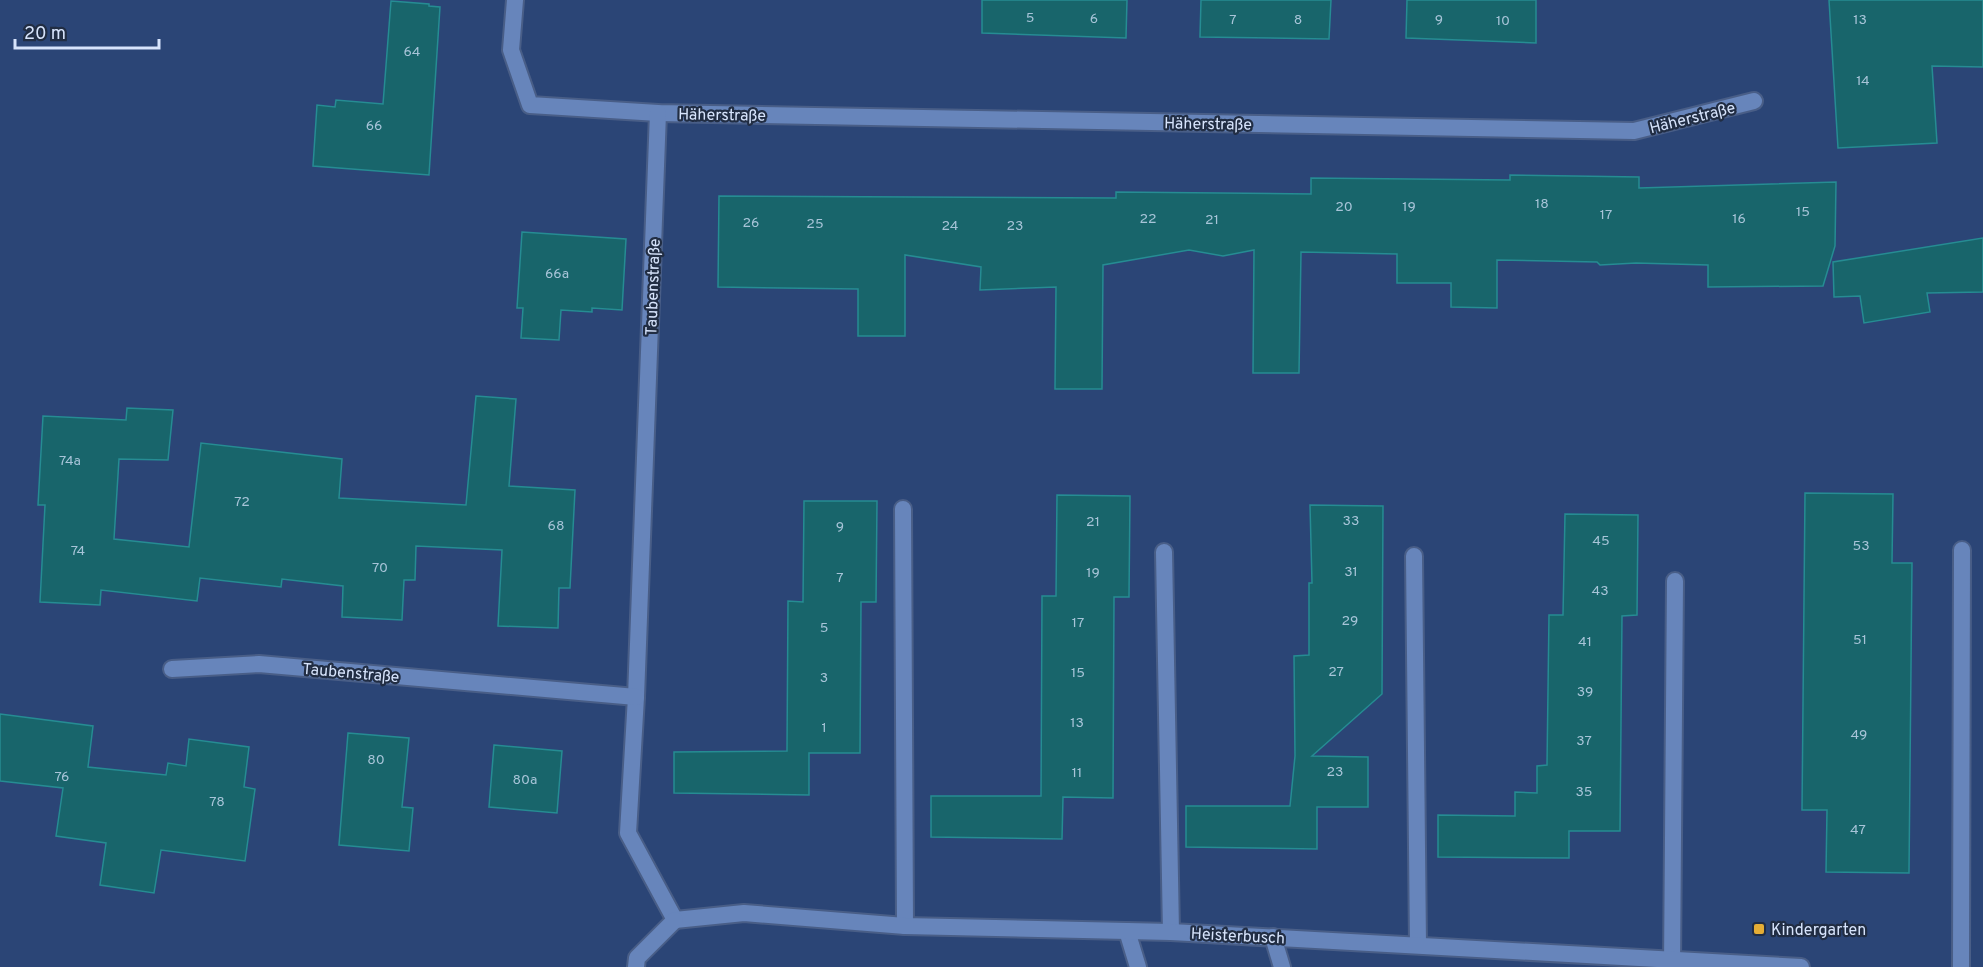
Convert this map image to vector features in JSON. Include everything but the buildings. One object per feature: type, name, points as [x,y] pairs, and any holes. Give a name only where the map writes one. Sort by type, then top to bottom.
[{"type":"street","points":[[515,0],[511,50],[530,105],[658,113]]},
{"type":"street","name":"Häherstraße","points":[[658,113],[1634,131],[1754,101]]},
{"type":"street","name":"Taubenstraße","points":[[658,113],[636,696],[627,833],[675,920]]},
{"type":"street","points":[[903,509],[905,926]]},
{"type":"street","points":[[1961,967],[1962,550]]},
{"type":"street","points":[[1164,552],[1171,932]]},
{"type":"street","points":[[1414,556],[1418,945]]},
{"type":"street","points":[[1671,963],[1675,581]]},
{"type":"street","name":"Taubenstraße","points":[[172,669],[259,664],[636,696]]},
{"type":"street","name":"Heisterbusch","points":[[675,920],[744,913],[905,926],[1171,932],[1418,945],[1671,963],[1802,967]]},
{"type":"street","points":[[636,967],[638,958],[675,920]]},
{"type":"street","points":[[1127,931],[1138,967]]},
{"type":"street","points":[[1273,937],[1282,967]]},
{"type":"place","name":"Kindergarten","points":[[1759,929]]}]
